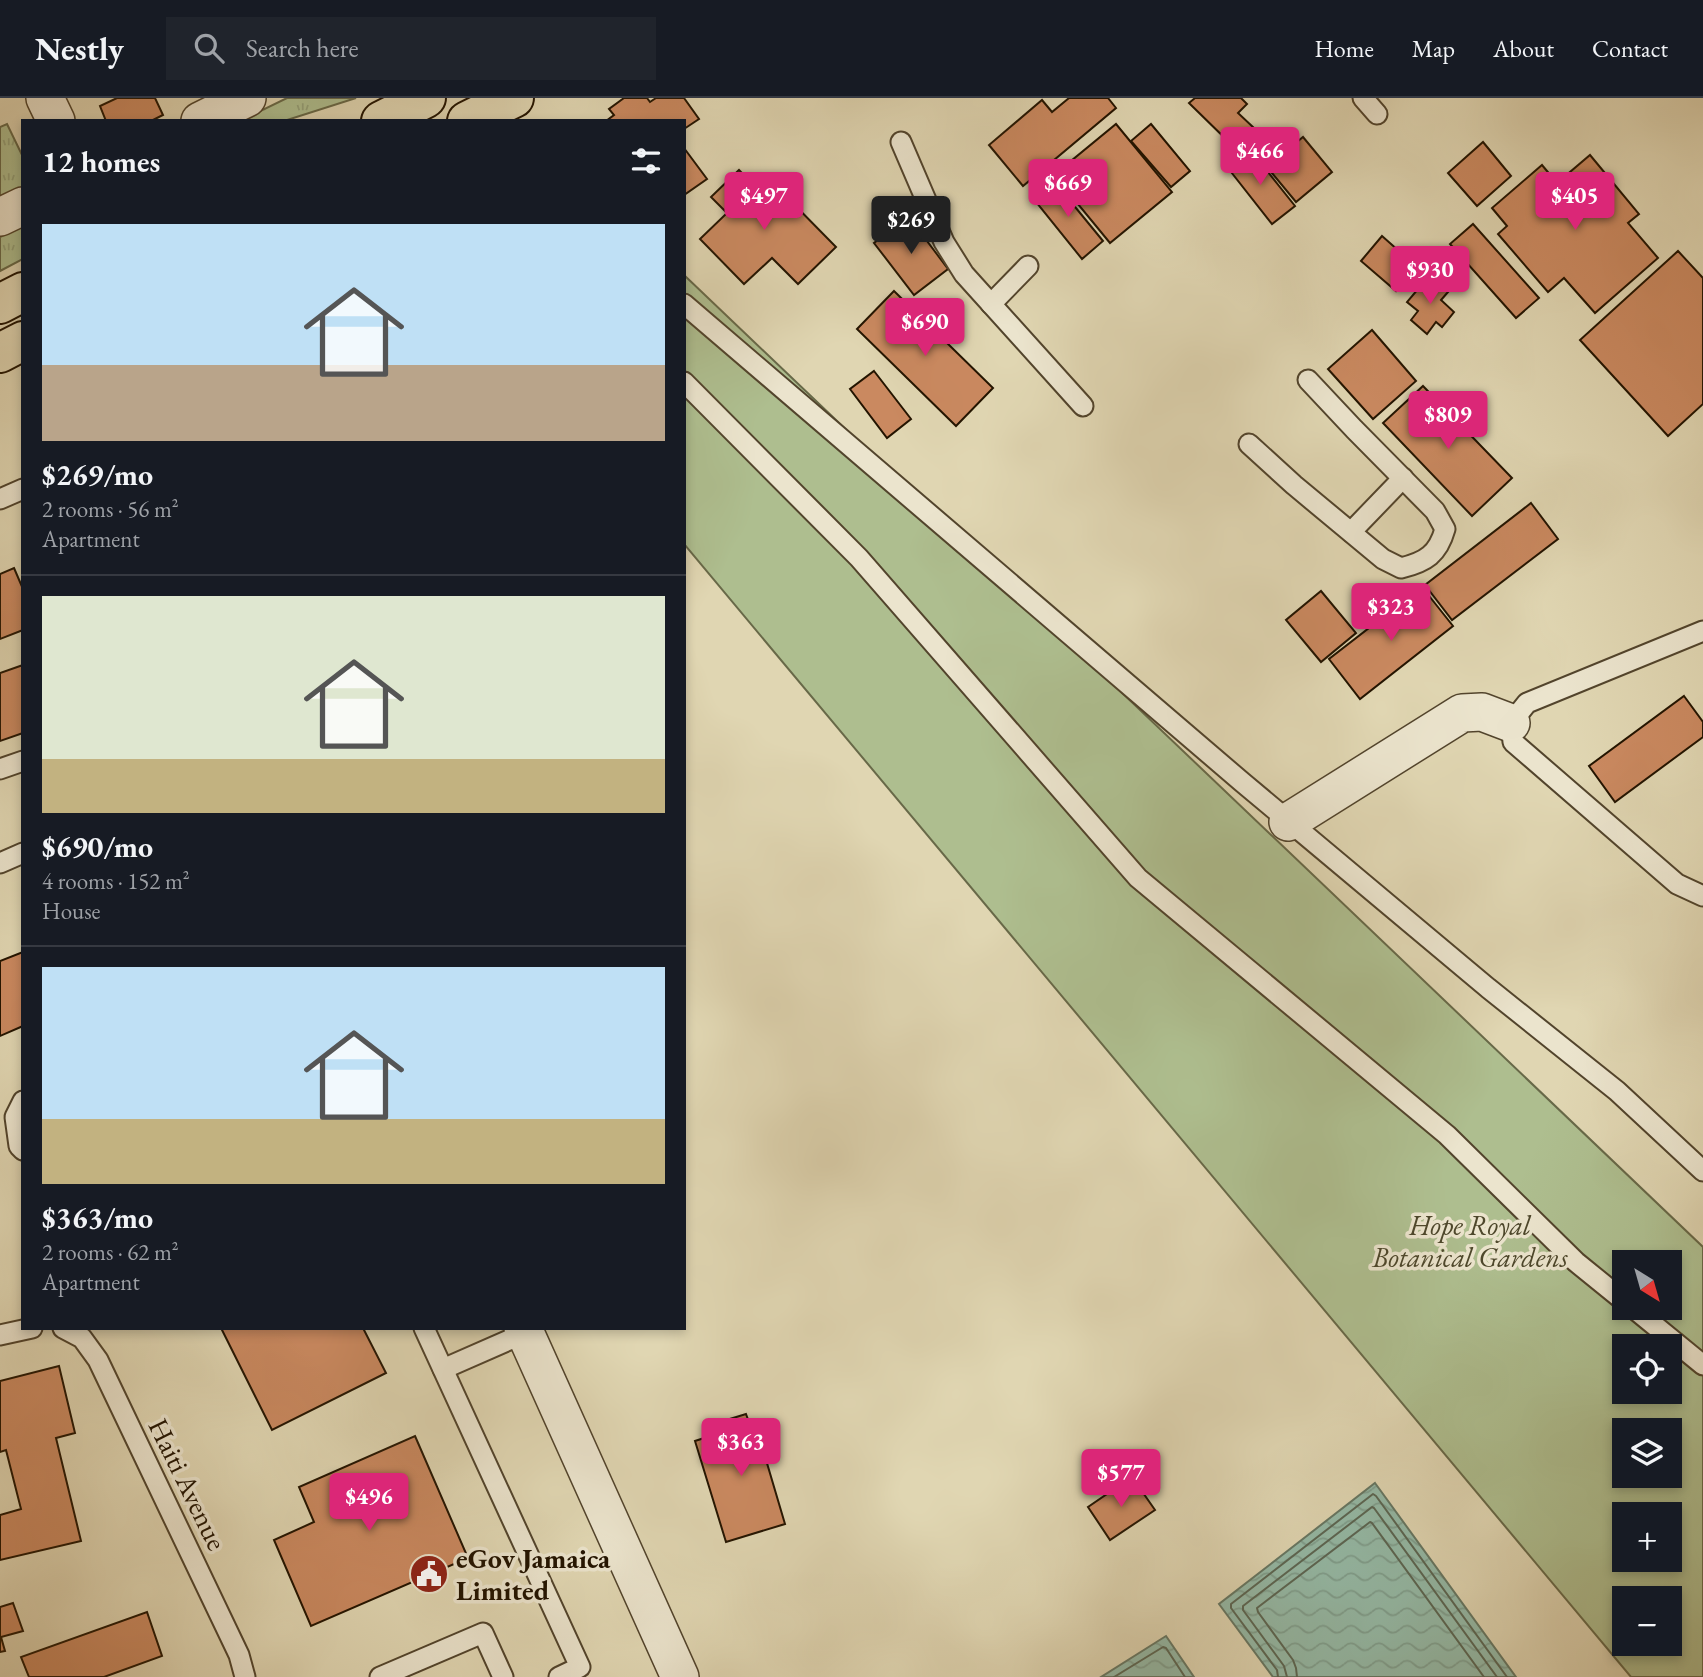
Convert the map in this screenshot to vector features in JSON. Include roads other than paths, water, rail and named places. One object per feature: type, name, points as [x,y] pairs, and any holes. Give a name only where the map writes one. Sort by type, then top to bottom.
[{"type":"main road","points":[[472,114],[513,98]]},
{"type":"main road","points":[[0,303],[21,293]]},
{"type":"main road","points":[[0,353],[21,342]]},
{"type":"street","points":[[45,98],[55,119]]},
{"type":"street","points":[[0,217],[21,207]]},
{"type":"street","points":[[1288,822],[1462,713],[1482,712],[1511,723]]},
{"type":"street","points":[[524,1331],[680,1677]]},
{"type":"lane","points":[[1363,98],[1377,114]]},
{"type":"lane","points":[[901,142],[944,242],[964,274],[1083,406]]},
{"type":"lane","points":[[991,304],[1028,265]]},
{"type":"lane","points":[[686,306],[1288,822],[1617,1091],[1703,1171]]},
{"type":"lane","points":[[1249,444],[1383,559],[1401,568],[1421,563],[1441,544],[1445,529],[1435,510],[1308,380]]},
{"type":"lane","points":[[686,384],[859,558],[1138,878],[1447,1135],[1576,1262],[1612,1291]]},
{"type":"lane","points":[[1352,532],[1403,478]]},
{"type":"lane","points":[[0,499],[21,490]]},
{"type":"lane","points":[[1703,631],[1527,703],[1511,723],[1513,742],[1677,884],[1703,896]]},
{"type":"lane","points":[[0,769],[21,762]]},
{"type":"lane","points":[[0,863],[21,854]]},
{"type":"lane","points":[[21,1105],[15,1117],[21,1148]]},
{"type":"lane","points":[[1648,1320],[1703,1365]]},
{"type":"lane","points":[[0,1335],[23,1330]]},
{"type":"lane","name":"Haiti Avenue","points":[[67,1330],[82,1338],[98,1360],[240,1655],[245,1677]]},
{"type":"lane","points":[[425,1330],[580,1667],[559,1677]]},
{"type":"lane","points":[[443,1370],[524,1331]]},
{"type":"lane","points":[[380,1677],[483,1633],[503,1677]]},
{"type":"water","points":[[1375,1483],[1516,1677],[1273,1677],[1219,1604]]},
{"type":"water","points":[[1166,1636],[1194,1677],[1101,1677]]},
{"type":"place","name":"eGov Jamaica Limited","points":[[429,1574]]},
{"type":"park label","name":"Hope Royal Botanical Gardens","points":[[1470,1241]]}]
